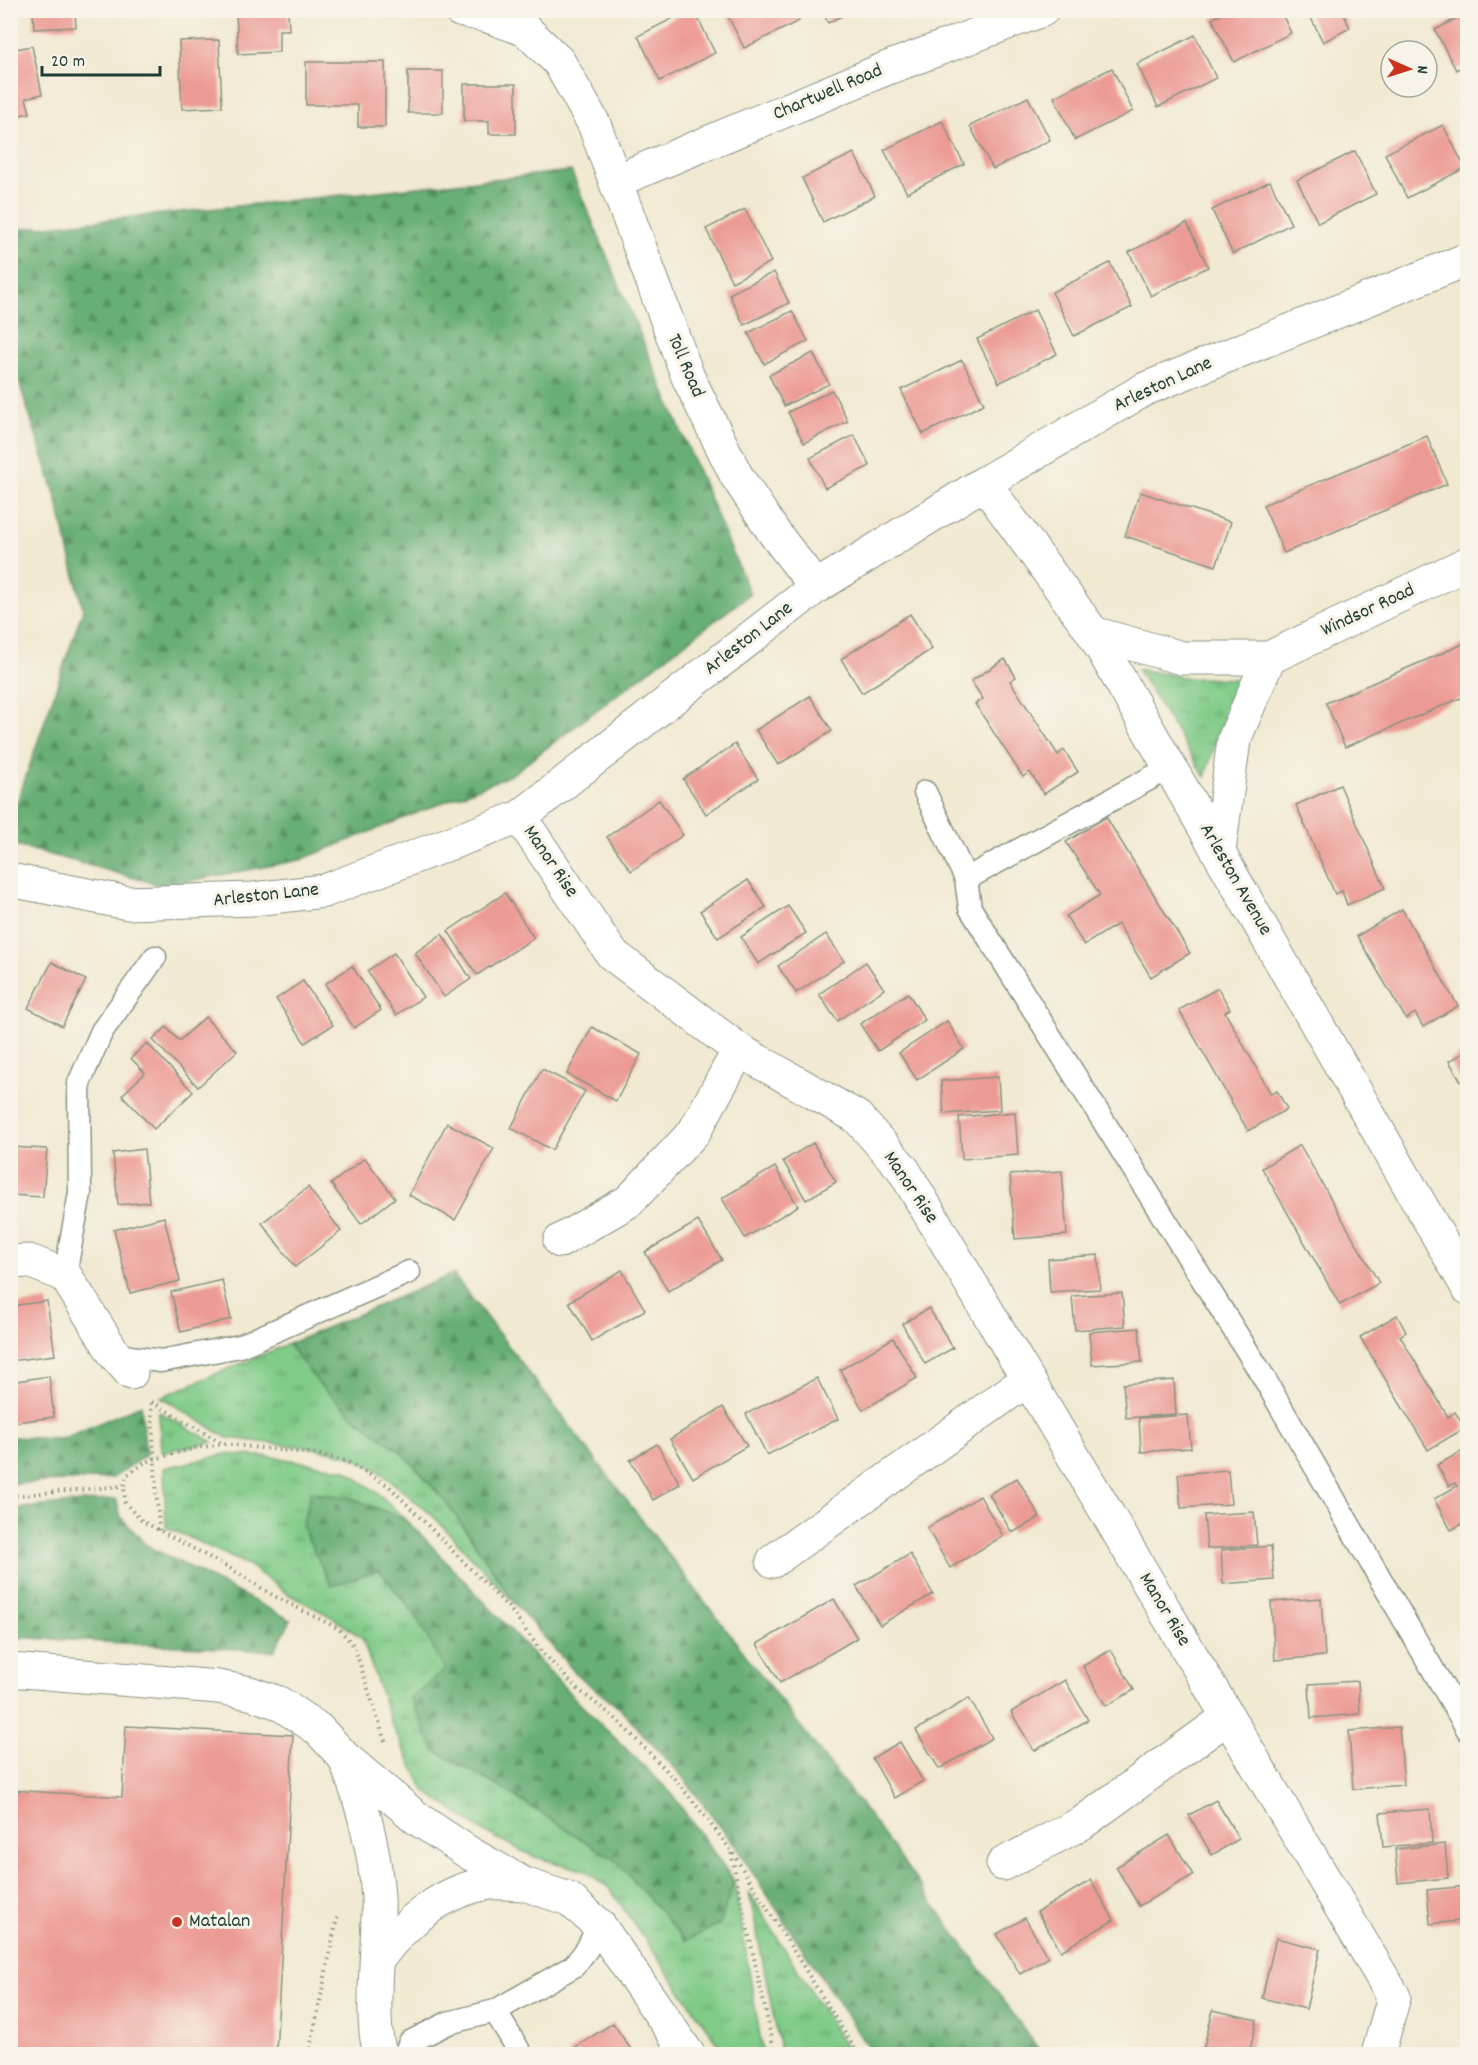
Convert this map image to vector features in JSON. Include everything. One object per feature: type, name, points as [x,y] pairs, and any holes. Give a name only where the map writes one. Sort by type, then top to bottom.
[{"type":"street","name":"Toll Road","points":[[460,10],[488,16],[526,30],[559,62],[594,124],[688,377],[742,485],[775,534],[816,587]]},
{"type":"street","name":"Chartwell Road","points":[[616,181],[885,69],[1042,10]]},
{"type":"street","name":"Arleston Lane","points":[[10,880],[128,903],[254,899],[324,891],[520,817],[816,587],[984,483],[1145,389],[1467,259]]},
{"type":"street","name":"Arleston Avenue","points":[[984,483],[1092,633],[1219,851],[1467,1288]]},
{"type":"street","name":"Windsor Road","points":[[1092,633],[1182,658],[1269,658],[1467,563]]},
{"type":"street","points":[[1219,851],[1234,740],[1269,658]]},
{"type":"street","name":"Manor Rise","points":[[520,817],[612,954],[739,1050],[857,1117],[903,1169],[1394,1996],[1378,2055]]},
{"type":"street","points":[[560,1241],[629,1201],[694,1132],[739,1050]]},
{"type":"street","points":[[10,1262],[29,1261],[64,1275],[123,1364]]},
{"type":"street","points":[[773,1561],[1027,1380]]},
{"type":"street","points":[[10,1670],[218,1687],[250,1693],[279,1703],[318,1729],[345,1758],[418,1819],[469,1853],[525,1884],[569,1899],[599,1925],[688,2055]]},
{"type":"street","points":[[1003,1864],[1082,1823],[1228,1717]]},
{"type":"street","points":[[345,1758],[363,1804],[378,1898],[377,2046],[381,2055]]},
{"type":"street","points":[[378,1959],[405,1925],[434,1905],[465,1889],[492,1883],[525,1884]]},
{"type":"lane","points":[[966,879],[1169,768]]},
{"type":"lane","points":[[925,792],[966,879],[970,908],[1261,1373],[1467,1730]]},
{"type":"lane","points":[[64,1275],[80,1193],[79,1083],[102,1031],[155,957]]},
{"type":"lane","points":[[123,1364],[160,1361],[240,1346],[409,1272]]},
{"type":"lane","points":[[405,2055],[410,2042],[448,2023],[495,2011],[574,1966],[599,1925]]},
{"type":"lane","points":[[495,2011],[521,2055]]},
{"type":"path","points":[[159,1531],[151,1401],[224,1444]]},
{"type":"path","points":[[387,1749],[354,1646],[339,1629],[274,1596],[233,1570],[142,1521],[125,1503],[124,1486],[127,1475],[144,1463],[155,1459],[195,1448],[224,1444],[316,1454],[346,1461],[389,1486],[510,1609],[541,1651],[576,1688],[615,1718],[674,1778],[730,1849],[858,2055]]},
{"type":"path","points":[[10,1496],[124,1486]]},
{"type":"path","points":[[730,1849],[776,2055]]},
{"type":"green space","points":[[571,171],[750,594],[511,775],[300,860],[164,886],[11,844],[11,820],[83,609],[56,497],[19,382],[11,375],[10,230]]},
{"type":"green space","points":[[1137,669],[1189,678],[1240,679],[1221,725],[1205,777]]},
{"type":"green space","points":[[453,1274],[877,1826],[1042,2054],[872,2054],[735,1846],[681,1775],[619,1708],[577,1675],[517,1606],[450,1507],[404,1454],[356,1418],[321,1386],[288,1344]]},
{"type":"green space","points":[[288,1344],[321,1386],[356,1418],[404,1454],[450,1507],[517,1606],[433,1516],[376,1469],[350,1456],[314,1448],[227,1438],[161,1397]]},
{"type":"green space","points":[[141,1405],[146,1455],[113,1478],[11,1484],[11,1437],[62,1439]]},
{"type":"green space","points":[[159,1412],[213,1442],[161,1452]]},
{"type":"green space","points":[[226,1454],[274,1457],[346,1470],[380,1495],[424,1538],[578,1702],[671,1793],[734,1881],[763,2054],[725,2054],[609,1888],[585,1871],[532,1856],[485,1832],[424,1790],[391,1723],[362,1638],[332,1617],[288,1594],[248,1565],[166,1527],[164,1468]]},
{"type":"green space","points":[[311,1492],[351,1498],[402,1518],[424,1538],[578,1702],[671,1793],[734,1881],[720,1924],[685,1941],[618,1862],[508,1792],[434,1750],[410,1698],[445,1670],[414,1613],[379,1570],[331,1586],[302,1526]]},
{"type":"green space","points":[[116,1499],[121,1517],[146,1545],[291,1620],[274,1651],[11,1637],[11,1509]]},
{"type":"green space","points":[[749,1892],[850,2054],[781,2054]]},
{"type":"building","points":[[33,10],[75,10],[76,27],[34,29]]},
{"type":"building","points":[[236,10],[288,10],[289,30],[279,30],[279,52],[238,54]]},
{"type":"building","points":[[689,10],[694,10],[715,53],[660,81],[638,36]]},
{"type":"building","points":[[725,10],[794,10],[799,21],[744,48]]},
{"type":"building","points":[[822,10],[853,10],[828,23]]},
{"type":"building","points":[[1228,10],[1280,10],[1291,33],[1234,62],[1212,19]]},
{"type":"building","points":[[1307,10],[1342,10],[1350,28],[1323,42]]},
{"type":"building","points":[[1468,12],[1468,63],[1456,70],[1435,30]]},
{"type":"building","points":[[1195,35],[1216,78],[1158,107],[1137,64]]},
{"type":"building","points":[[219,40],[222,107],[182,109],[179,41]]},
{"type":"building","points":[[32,46],[42,94],[26,98],[30,113],[10,117],[10,50]]},
{"type":"building","points":[[306,62],[385,62],[385,127],[358,127],[358,105],[306,105]]},
{"type":"building","points":[[1112,68],[1133,111],[1075,140],[1054,97]]},
{"type":"building","points":[[408,71],[443,71],[443,113],[408,113]]},
{"type":"building","points":[[464,84],[516,84],[516,134],[489,134],[489,121],[464,121]]},
{"type":"building","points":[[1028,97],[1050,140],[993,169],[970,126]]},
{"type":"building","points":[[942,121],[964,164],[907,193],[884,150]]},
{"type":"building","points":[[1443,125],[1465,168],[1407,198],[1385,154]]},
{"type":"building","points":[[1355,151],[1376,194],[1318,223],[1297,180]]},
{"type":"building","points":[[854,153],[875,196],[823,222],[802,178]]},
{"type":"building","points":[[1270,181],[1291,224],[1233,254],[1212,210]]},
{"type":"building","points":[[745,209],[771,262],[732,282],[706,229]]},
{"type":"building","points":[[1187,223],[1208,267],[1151,296],[1129,252]]},
{"type":"building","points":[[1110,263],[1132,307],[1074,336],[1052,292]]},
{"type":"building","points":[[774,272],[789,303],[744,325],[729,294]]},
{"type":"building","points":[[1035,310],[1057,354],[999,383],[977,339]]},
{"type":"building","points":[[792,311],[808,341],[764,364],[748,333]]},
{"type":"building","points":[[813,353],[829,384],[784,406],[769,375]]},
{"type":"building","points":[[962,360],[984,404],[923,434],[901,390]]},
{"type":"building","points":[[832,390],[848,421],[804,443],[788,412]]},
{"type":"building","points":[[854,435],[870,466],[825,488],[810,458]]},
{"type":"building","points":[[1427,436],[1447,484],[1284,553],[1263,505]]},
{"type":"building","points":[[1140,492],[1231,522],[1216,566],[1125,536]]},
{"type":"building","points":[[910,614],[932,649],[862,693],[841,659]]},
{"type":"building","points":[[1468,642],[1468,695],[1345,747],[1326,703]]},
{"type":"building","points":[[1005,659],[1016,677],[1010,681],[1058,755],[1064,750],[1078,772],[1044,794],[1030,772],[1023,777],[975,704],[983,699],[971,681]]},
{"type":"building","points":[[810,696],[832,731],[778,765],[756,730]]},
{"type":"building","points":[[735,744],[758,779],[706,814],[683,779]]},
{"type":"building","points":[[1340,785],[1385,888],[1347,905],[1342,891],[1335,894],[1296,805]]},
{"type":"building","points":[[659,800],[683,835],[631,871],[607,837]]},
{"type":"building","points":[[1106,817],[1190,953],[1151,977],[1118,924],[1084,945],[1066,916],[1100,895],[1066,842]]},
{"type":"building","points":[[748,880],[766,907],[718,938],[700,911]]},
{"type":"building","points":[[505,893],[534,938],[477,975],[448,931]]},
{"type":"building","points":[[788,906],[806,933],[758,964],[741,937]]},
{"type":"building","points":[[1402,909],[1458,1006],[1423,1027],[1415,1013],[1406,1019],[1357,936]]},
{"type":"building","points":[[442,934],[471,979],[444,997],[415,953]]},
{"type":"building","points":[[826,934],[844,961],[796,993],[778,966]]},
{"type":"building","points":[[394,953],[423,997],[396,1015],[367,971]]},
{"type":"building","points":[[52,962],[86,980],[62,1026],[28,1008]]},
{"type":"building","points":[[866,962],[884,989],[837,1021],[819,994]]},
{"type":"building","points":[[352,966],[381,1010],[354,1028],[325,984]]},
{"type":"building","points":[[303,981],[333,1025],[305,1043],[276,999]]},
{"type":"building","points":[[1218,988],[1230,1009],[1225,1012],[1271,1094],[1277,1091],[1287,1109],[1248,1131],[1179,1010]]},
{"type":"building","points":[[908,993],[925,1020],[878,1051],[860,1024]]},
{"type":"building","points":[[205,1017],[237,1051],[198,1087],[153,1040],[166,1027],[179,1041]]},
{"type":"building","points":[[947,1021],[964,1049],[917,1080],[899,1053]]},
{"type":"building","points":[[592,1027],[641,1054],[616,1101],[567,1074]]},
{"type":"building","points":[[147,1043],[193,1092],[154,1129],[122,1095],[145,1073],[131,1058]]},
{"type":"building","points":[[1468,1051],[1468,1093],[1449,1061]]},
{"type":"building","points":[[542,1069],[585,1091],[552,1150],[511,1128]]},
{"type":"building","points":[[998,1077],[1000,1110],[944,1114],[941,1081]]},
{"type":"building","points":[[1015,1112],[1018,1155],[962,1159],[959,1117]]},
{"type":"building","points":[[447,1123],[494,1148],[455,1220],[409,1195]]},
{"type":"building","points":[[813,1143],[836,1182],[806,1200],[783,1161]]},
{"type":"building","points":[[1300,1145],[1379,1283],[1340,1305],[1262,1168]]},
{"type":"building","points":[[10,1147],[47,1149],[43,1197],[10,1195]]},
{"type":"building","points":[[144,1149],[149,1202],[118,1205],[113,1153]]},
{"type":"building","points":[[365,1158],[395,1198],[361,1224],[331,1184]]},
{"type":"building","points":[[775,1167],[798,1206],[745,1238],[722,1198]]},
{"type":"building","points":[[1062,1171],[1067,1235],[1015,1239],[1010,1175]]},
{"type":"building","points":[[308,1187],[341,1231],[295,1267],[262,1223]]},
{"type":"building","points":[[164,1217],[180,1281],[130,1293],[114,1230]]},
{"type":"building","points":[[698,1221],[722,1260],[668,1291],[645,1252]]},
{"type":"building","points":[[1098,1255],[1100,1289],[1050,1292],[1048,1259]]},
{"type":"building","points":[[622,1270],[645,1310],[592,1341],[569,1302]]},
{"type":"building","points":[[222,1280],[231,1319],[181,1332],[171,1292]]},
{"type":"building","points":[[1122,1293],[1125,1326],[1075,1330],[1072,1296]]},
{"type":"building","points":[[47,1301],[55,1355],[10,1361],[10,1306]]},
{"type":"building","points":[[929,1308],[953,1348],[925,1364],[902,1324]]},
{"type":"building","points":[[1397,1315],[1406,1332],[1400,1336],[1448,1417],[1455,1412],[1465,1428],[1428,1450],[1360,1337]]},
{"type":"building","points":[[1139,1328],[1142,1362],[1092,1365],[1089,1332]]},
{"type":"building","points":[[893,1338],[917,1378],[863,1410],[840,1370]]},
{"type":"building","points":[[49,1376],[54,1417],[10,1423],[10,1382]]},
{"type":"building","points":[[817,1378],[838,1419],[767,1455],[746,1414]]},
{"type":"building","points":[[1174,1380],[1176,1414],[1126,1418],[1123,1384]]},
{"type":"building","points":[[723,1407],[747,1446],[693,1478],[670,1439]]},
{"type":"building","points":[[1188,1415],[1191,1448],[1141,1452],[1139,1418]]},
{"type":"building","points":[[657,1444],[680,1484],[653,1500],[630,1460]]},
{"type":"building","points":[[1468,1448],[1468,1521],[1451,1530],[1434,1499],[1457,1486],[1455,1483],[1449,1486],[1437,1465]]},
{"type":"building","points":[[1228,1470],[1231,1504],[1181,1508],[1178,1474]]},
{"type":"building","points":[[1017,1478],[1040,1517],[1012,1533],[989,1494]]},
{"type":"building","points":[[980,1496],[1003,1536],[950,1568],[927,1528]]},
{"type":"building","points":[[1254,1512],[1257,1545],[1207,1549],[1204,1515]]},
{"type":"building","points":[[1271,1546],[1274,1580],[1223,1584],[1221,1550]]},
{"type":"building","points":[[910,1554],[933,1594],[880,1625],[856,1586]]},
{"type":"building","points":[[1321,1598],[1325,1656],[1275,1660],[1271,1602]]},
{"type":"building","points":[[834,1599],[857,1638],[780,1683],[757,1644]]},
{"type":"building","points":[[1111,1650],[1134,1690],[1106,1706],[1083,1666]]},
{"type":"building","points":[[1065,1680],[1088,1720],[1034,1751],[1011,1712]]},
{"type":"building","points":[[1358,1681],[1360,1714],[1311,1718],[1309,1684]]},
{"type":"building","points":[[969,1698],[992,1738],[939,1769],[916,1730]]},
{"type":"building","points":[[126,1726],[293,1735],[276,2054],[10,2054],[10,1790],[122,1797]]},
{"type":"building","points":[[1399,1727],[1404,1785],[1353,1789],[1349,1731]]},
{"type":"building","points":[[900,1742],[923,1781],[895,1798],[872,1758]]},
{"type":"building","points":[[1216,1800],[1239,1839],[1212,1855],[1189,1815]]},
{"type":"building","points":[[1430,1809],[1432,1843],[1383,1847],[1380,1813]]},
{"type":"building","points":[[1169,1835],[1193,1875],[1139,1906],[1116,1867]]},
{"type":"building","points":[[1445,1844],[1448,1878],[1398,1883],[1395,1849]]},
{"type":"building","points":[[1091,1880],[1114,1920],[1061,1951],[1037,1912]]},
{"type":"building","points":[[1468,1886],[1468,1920],[1430,1924],[1427,1890]]},
{"type":"building","points":[[1025,1918],[1048,1958],[1020,1974],[997,1934]]},
{"type":"building","points":[[1276,1938],[1320,1949],[1306,2009],[1262,1998]]},
{"type":"building","points":[[1213,2010],[1257,2020],[1249,2054],[1202,2054]]},
{"type":"building","points":[[613,2023],[634,2054],[565,2054]]},
{"type":"place","name":"Matalan","points":[[177,1922]]}]
